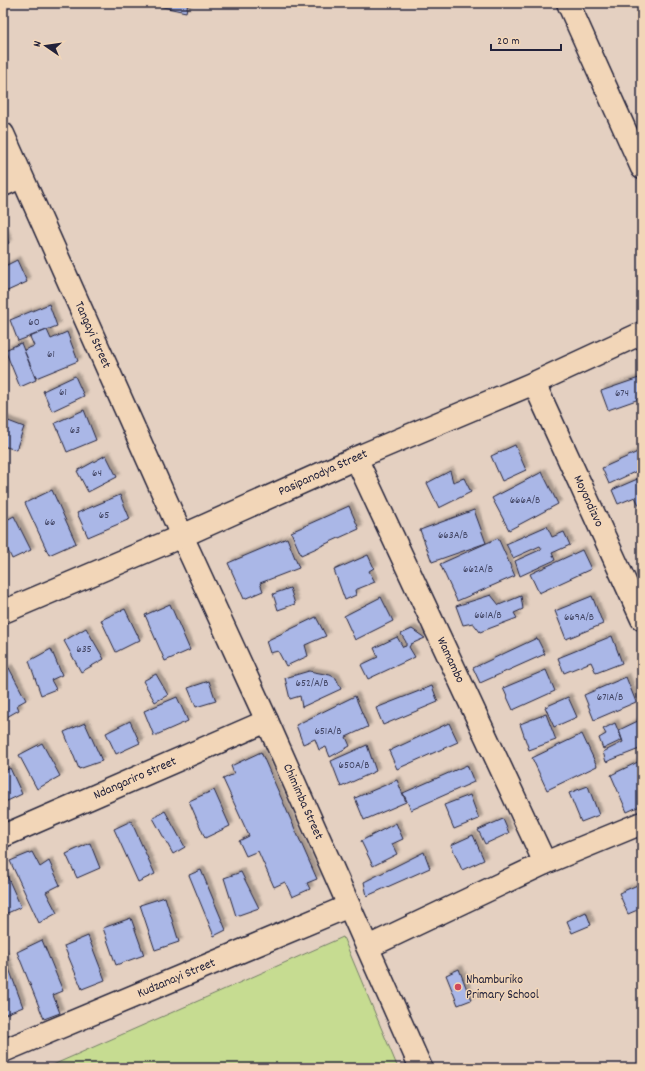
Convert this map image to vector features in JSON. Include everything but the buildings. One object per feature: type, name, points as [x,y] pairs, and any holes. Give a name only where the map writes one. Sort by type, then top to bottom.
[{"type":"street","points":[[568,3],[642,168]]},
{"type":"street","name":"Tangayi Street","points":[[3,134],[12,181],[182,536]]},
{"type":"street","name":"Pasipanodya Street","points":[[3,612],[182,536],[356,458],[534,383],[642,333]]},
{"type":"street","name":"Moyondizvo","points":[[534,383],[642,619]]},
{"type":"street","name":"Wamambo","points":[[356,458],[545,863]]},
{"type":"street","name":"Chimimba Street","points":[[182,536],[267,721],[421,1068]]},
{"type":"street","name":"Ndangariro street","points":[[3,836],[267,721]]},
{"type":"street","points":[[368,947],[545,863],[642,823]]},
{"type":"street","name":"Kudzanayi Street","points":[[3,1051],[349,906]]},
{"type":"green space","points":[[343,937],[398,1068],[46,1068]]},
{"type":"place","name":"Nhamburiko Primary School","points":[[458,987]]}]
